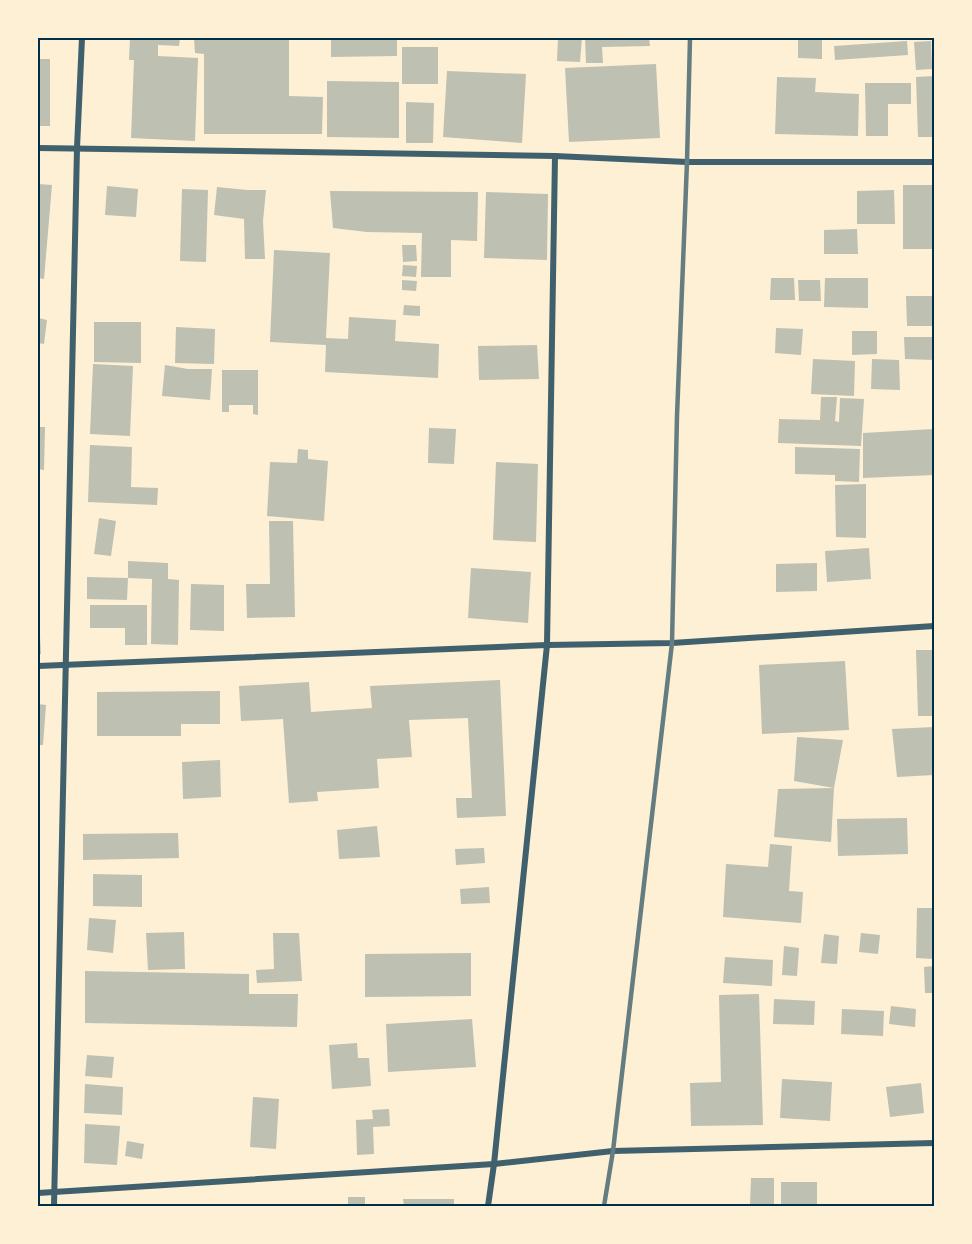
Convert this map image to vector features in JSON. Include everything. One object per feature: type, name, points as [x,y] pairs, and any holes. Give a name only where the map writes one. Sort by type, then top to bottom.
[{"type":"street","points":[[54,1206],[77,148],[82,38]]},
{"type":"street","points":[[38,148],[555,156],[687,162],[934,162]]},
{"type":"street","points":[[488,1206],[547,645],[555,156]]},
{"type":"street","points":[[38,666],[547,645],[672,643],[934,626]]},
{"type":"street","points":[[38,1193],[494,1164],[613,1151],[934,1143]]},
{"type":"building","points":[[130,38],[180,38],[179,46],[158,45],[158,56],[198,58],[195,141],[131,138],[134,60],[129,60]]},
{"type":"building","points":[[194,38],[289,38],[289,96],[323,97],[322,134],[204,134],[204,54],[195,53]]},
{"type":"building","points":[[331,38],[397,38],[397,56],[331,57]]},
{"type":"building","points":[[558,38],[582,38],[580,62],[557,61]]},
{"type":"building","points":[[585,38],[649,38],[650,46],[602,47],[603,63],[586,63]]},
{"type":"building","points":[[798,38],[822,38],[822,59],[798,58]]},
{"type":"building","points":[[907,41],[908,55],[835,60],[834,46]]},
{"type":"building","points":[[931,41],[932,69],[916,70],[914,42]]},
{"type":"building","points":[[402,47],[438,47],[438,84],[402,84]]},
{"type":"building","points":[[38,59],[50,59],[50,126],[38,126]]},
{"type":"building","points":[[656,64],[660,138],[569,142],[565,68]]},
{"type":"building","points":[[447,71],[526,74],[522,143],[443,137]]},
{"type":"building","points":[[934,76],[934,137],[918,137],[916,77]]},
{"type":"building","points":[[777,77],[816,78],[815,92],[859,94],[858,136],[775,134]]},
{"type":"building","points":[[327,81],[399,82],[399,138],[327,137]]},
{"type":"building","points":[[865,83],[911,83],[911,104],[888,104],[888,136],[866,136]]},
{"type":"building","points":[[406,102],[434,103],[433,143],[406,143]]},
{"type":"building","points":[[38,184],[52,185],[44,279],[38,278]]},
{"type":"building","points":[[903,185],[934,185],[934,249],[903,249]]},
{"type":"building","points":[[107,186],[138,189],[136,217],[105,215]]},
{"type":"building","points":[[217,187],[266,190],[263,221],[265,259],[245,259],[244,219],[214,215]]},
{"type":"building","points":[[182,189],[208,190],[206,262],[180,261]]},
{"type":"building","points":[[894,190],[895,224],[857,224],[857,191]]},
{"type":"building","points":[[330,191],[478,192],[477,241],[451,240],[451,277],[421,277],[422,233],[367,232],[333,228]]},
{"type":"building","points":[[486,192],[548,194],[547,260],[484,258]]},
{"type":"building","points":[[857,229],[858,254],[824,254],[824,230]]},
{"type":"building","points":[[402,245],[416,245],[417,261],[403,262]]},
{"type":"building","points":[[274,250],[330,253],[326,338],[348,339],[349,317],[396,320],[395,341],[439,344],[438,378],[325,372],[326,345],[270,342]]},
{"type":"building","points":[[403,265],[417,266],[416,277],[402,276]]},
{"type":"building","points":[[771,278],[794,278],[795,300],[770,300]]},
{"type":"building","points":[[825,278],[868,278],[868,308],[824,307]]},
{"type":"building","points":[[402,280],[417,281],[416,291],[402,290]]},
{"type":"building","points":[[798,280],[820,280],[821,301],[799,301]]},
{"type":"building","points":[[906,296],[934,296],[934,326],[907,326]]},
{"type":"building","points":[[404,305],[420,306],[420,316],[403,315]]},
{"type":"building","points":[[38,318],[47,320],[44,344],[38,343]]},
{"type":"building","points":[[94,322],[141,322],[141,363],[94,362]]},
{"type":"building","points":[[176,327],[215,329],[214,364],[175,363]]},
{"type":"building","points":[[776,328],[803,329],[801,355],[775,353]]},
{"type":"building","points":[[852,331],[877,331],[877,354],[852,355]]},
{"type":"building","points":[[904,337],[934,337],[934,360],[905,359]]},
{"type":"building","points":[[537,345],[539,379],[479,380],[478,346]]},
{"type":"building","points":[[813,359],[855,361],[854,396],[811,394]]},
{"type":"building","points":[[872,359],[899,360],[900,390],[871,389]]},
{"type":"building","points":[[93,364],[133,366],[130,436],[90,434]]},
{"type":"building","points":[[165,365],[188,369],[212,369],[210,400],[162,396]]},
{"type":"building","points":[[222,370],[258,370],[258,415],[253,414],[253,405],[229,405],[229,412],[222,412]]},
{"type":"building","points":[[821,397],[837,397],[835,421],[839,422],[840,398],[864,399],[861,446],[778,443],[779,419],[820,420]]},
{"type":"building","points":[[38,427],[45,427],[44,470],[38,469]]},
{"type":"building","points":[[429,428],[456,429],[454,464],[428,463]]},
{"type":"building","points":[[934,429],[934,475],[863,478],[863,433]]},
{"type":"building","points":[[90,445],[132,447],[131,487],[158,488],[157,505],[88,502]]},
{"type":"building","points":[[795,447],[860,449],[859,482],[835,481],[835,475],[795,474]]},
{"type":"building","points":[[298,449],[308,450],[308,459],[328,461],[324,521],[267,516],[270,462],[297,463]]},
{"type":"building","points":[[496,462],[538,464],[536,542],[493,540]]},
{"type":"building","points":[[866,484],[866,538],[836,537],[835,485]]},
{"type":"building","points":[[99,518],[116,521],[111,556],[94,554]]},
{"type":"building","points":[[269,521],[293,521],[295,617],[247,618],[246,584],[270,584]]},
{"type":"building","points":[[869,548],[871,579],[827,582],[825,551]]},
{"type":"building","points":[[128,561],[168,563],[168,579],[179,580],[178,645],[151,644],[152,579],[128,578]]},
{"type":"building","points":[[817,563],[817,591],[776,592],[776,564]]},
{"type":"building","points":[[471,568],[531,572],[528,623],[468,618]]},
{"type":"building","points":[[87,577],[128,578],[127,600],[87,599]]},
{"type":"building","points":[[191,584],[224,585],[224,631],[190,630]]},
{"type":"building","points":[[90,605],[147,605],[147,645],[125,645],[125,628],[90,628]]},
{"type":"building","points":[[39,619],[41,654],[38,654]]},
{"type":"building","points":[[916,650],[934,650],[934,716],[918,716]]},
{"type":"building","points":[[845,661],[849,730],[762,734],[759,665]]},
{"type":"building","points":[[500,680],[506,816],[457,818],[456,798],[472,798],[468,718],[409,720],[412,757],[377,759],[379,788],[317,792],[318,801],[289,803],[283,719],[241,721],[239,686],[309,682],[311,712],[372,708],[370,686]]},
{"type":"building","points":[[220,691],[220,724],[181,724],[181,736],[97,736],[97,692]]},
{"type":"building","points":[[38,704],[46,705],[43,745],[38,745]]},
{"type":"building","points":[[934,727],[934,775],[897,777],[892,729]]},
{"type":"building","points":[[797,737],[843,740],[834,788],[794,781]]},
{"type":"building","points":[[220,760],[221,797],[183,799],[182,762]]},
{"type":"building","points":[[834,788],[831,842],[774,837],[778,789]]},
{"type":"building","points":[[907,818],[908,854],[838,856],[837,819]]},
{"type":"building","points":[[377,826],[380,857],[339,859],[337,830]]},
{"type":"building","points":[[178,833],[179,858],[83,860],[83,834]]},
{"type":"building","points":[[770,844],[792,846],[789,891],[803,892],[801,923],[723,917],[726,864],[768,867]]},
{"type":"building","points":[[484,848],[485,863],[456,865],[455,849]]},
{"type":"building","points":[[93,874],[142,875],[142,907],[93,906]]},
{"type":"building","points":[[489,887],[490,903],[461,904],[460,889]]},
{"type":"building","points":[[917,908],[934,908],[934,959],[916,958]]},
{"type":"building","points":[[89,918],[116,920],[113,953],[87,950]]},
{"type":"building","points":[[184,932],[185,969],[148,970],[146,933]]},
{"type":"building","points":[[273,933],[299,933],[302,981],[257,983],[256,970],[274,969]]},
{"type":"building","points":[[861,933],[880,935],[878,954],[859,952]]},
{"type":"building","points":[[824,934],[839,936],[837,964],[821,963]]},
{"type":"building","points":[[784,946],[799,948],[797,976],[782,975]]},
{"type":"building","points":[[471,953],[471,996],[365,997],[365,954]]},
{"type":"building","points":[[725,957],[773,960],[772,986],[723,983]]},
{"type":"building","points":[[934,966],[934,993],[925,993],[924,967]]},
{"type":"building","points":[[85,971],[249,974],[249,994],[298,994],[297,1027],[85,1023]]},
{"type":"building","points":[[759,994],[763,1125],[691,1126],[690,1083],[721,1082],[719,995]]},
{"type":"building","points":[[774,999],[815,1001],[814,1025],[773,1024]]},
{"type":"building","points":[[891,1006],[916,1009],[915,1027],[889,1024]]},
{"type":"building","points":[[842,1009],[884,1011],[883,1036],[841,1034]]},
{"type":"building","points":[[472,1019],[476,1067],[388,1072],[386,1024]]},
{"type":"building","points":[[357,1043],[358,1058],[369,1058],[371,1086],[332,1089],[329,1045]]},
{"type":"building","points":[[87,1055],[114,1057],[112,1078],[85,1076]]},
{"type":"building","points":[[782,1079],[832,1082],[830,1121],[780,1118]]},
{"type":"building","points":[[921,1083],[924,1113],[890,1117],[886,1087]]},
{"type":"building","points":[[85,1084],[123,1087],[122,1115],[84,1113]]},
{"type":"building","points":[[253,1097],[279,1099],[276,1149],[250,1147]]},
{"type":"building","points":[[389,1109],[390,1126],[373,1127],[374,1154],[357,1155],[356,1120],[373,1119],[372,1110]]},
{"type":"building","points":[[85,1124],[120,1126],[117,1165],[84,1163]]},
{"type":"building","points":[[127,1141],[144,1144],[142,1159],[125,1156]]},
{"type":"building","points":[[751,1178],[774,1178],[774,1206],[750,1206]]},
{"type":"building","points":[[781,1182],[817,1182],[817,1206],[781,1206]]},
{"type":"building","points":[[348,1197],[365,1197],[365,1206],[348,1206]]},
{"type":"building","points":[[403,1199],[454,1199],[454,1206],[404,1206]]},
{"type":"railway","points":[[604,1206],[613,1151],[672,643],[690,38]]}]
